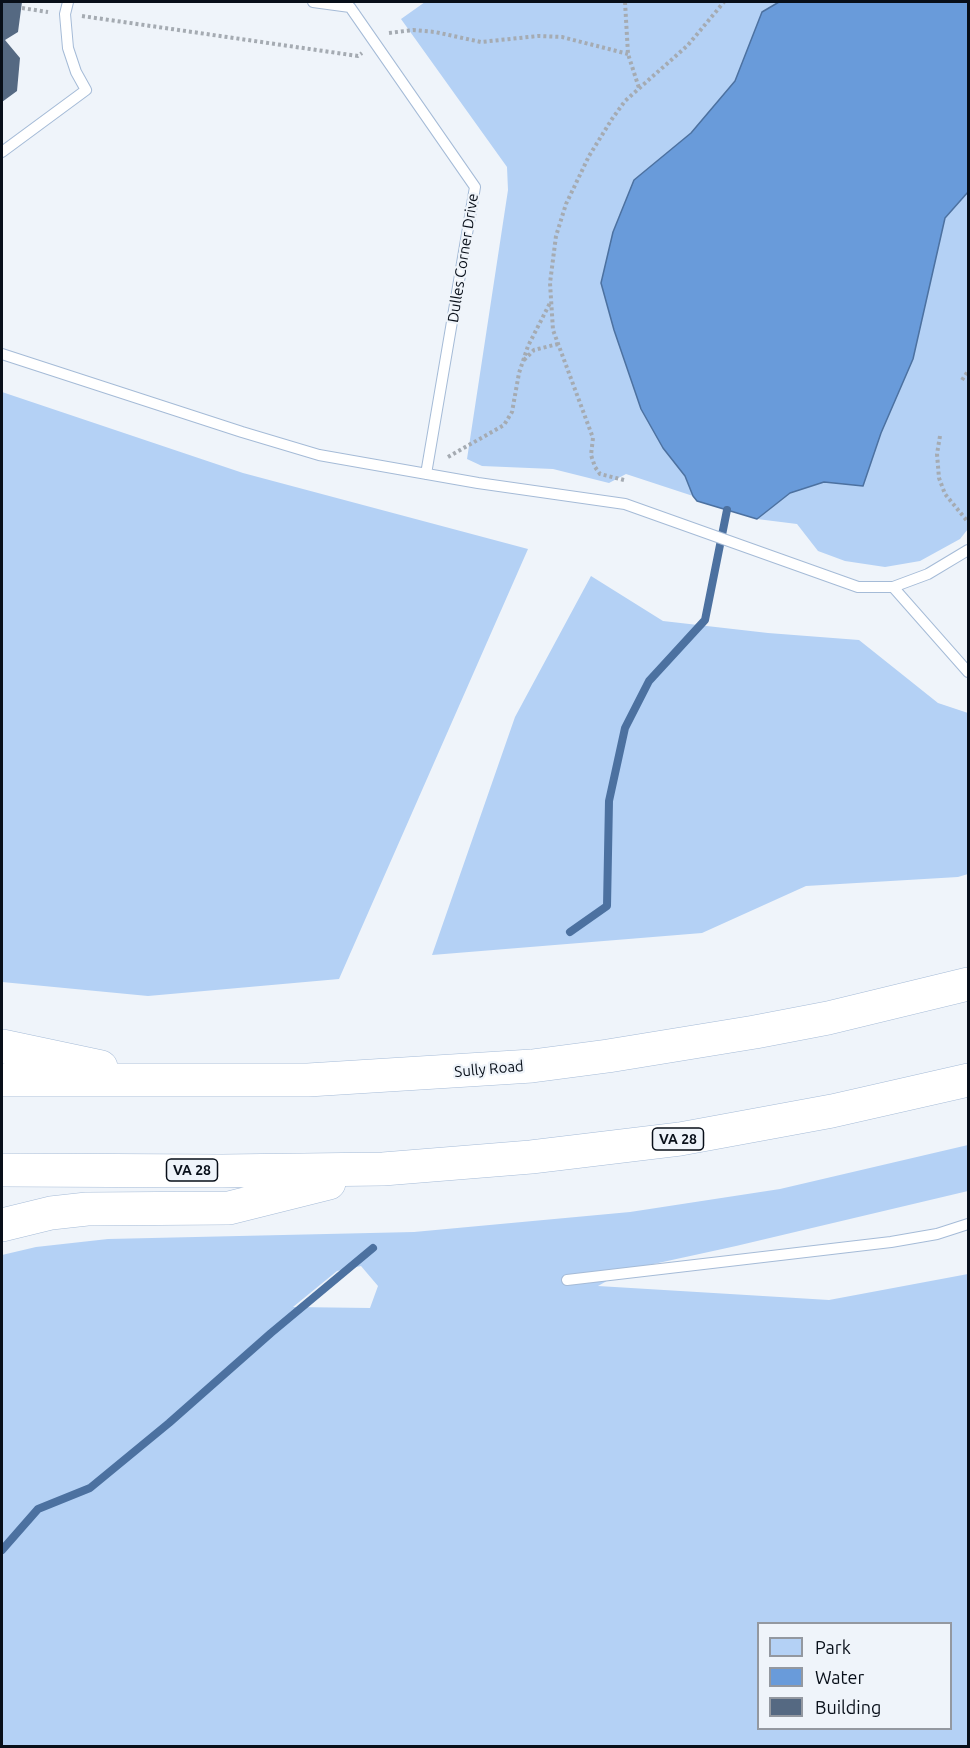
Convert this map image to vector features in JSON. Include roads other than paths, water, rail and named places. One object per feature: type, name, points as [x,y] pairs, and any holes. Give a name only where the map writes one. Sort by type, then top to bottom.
[{"type":"highway","name":"Sully Road","points":[[2,1080],[308,1080],[532,1066],[755,1032],[838,1016],[969,984]]},
{"type":"highway","points":[[2,1046],[164,1081]]},
{"type":"highway","name":"VA 28","points":[[2,1170],[383,1169],[531,1157],[680,1139],[832,1111],[969,1080]]},
{"type":"highway","points":[[2,1225],[51,1213],[87,1209],[229,1208],[383,1169]]},
{"type":"lane","points":[[2,152],[86,90],[76,72],[68,48],[65,14],[68,2]]},
{"type":"lane","name":"Dulles Corner Drive","points":[[313,2],[354,4],[375,43],[475,187],[426,474]]},
{"type":"lane","points":[[2,354],[320,455],[478,483],[626,504],[858,587],[893,586],[928,574],[969,550]]},
{"type":"lane","points":[[893,586],[969,672]]},
{"type":"lane","points":[[567,1280],[891,1242],[937,1234],[969,1224]]},
{"type":"water","points":[[779,2],[968,2],[968,192],[945,218],[913,359],[881,433],[863,486],[824,482],[790,493],[757,519],[697,501],[693,496],[685,476],[663,448],[641,409],[614,330],[601,283],[613,232],[634,180],[691,133],[735,81],[762,12]]},
{"type":"waterway","points":[[570,932],[607,906],[609,801],[625,728],[649,681],[705,620],[727,510]]},
{"type":"waterway","points":[[2,1550],[38,1509],[90,1488],[373,1248]]}]
